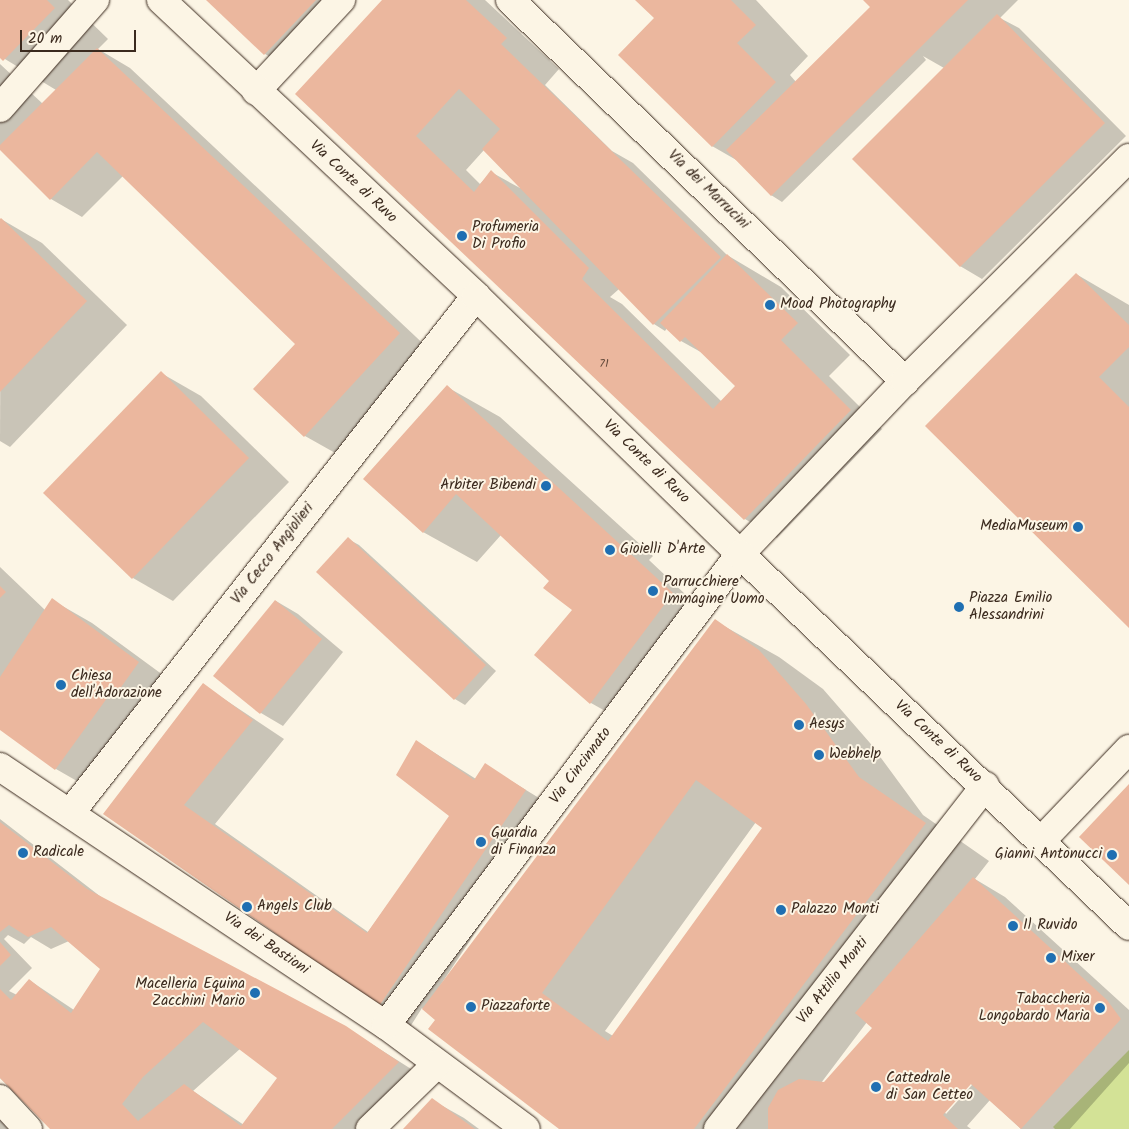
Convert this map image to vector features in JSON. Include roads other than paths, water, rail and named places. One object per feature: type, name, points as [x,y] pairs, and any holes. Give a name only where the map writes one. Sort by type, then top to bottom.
[{"type":"street","points":[[0,108],[95,0]]},
{"type":"street","name":"Via Conte di Ruvo","points":[[161,0],[476,296],[740,554],[1042,840],[1129,926]]},
{"type":"street","points":[[256,91],[341,0]]},
{"type":"street","name":"Via dei Marrucini","points":[[510,0],[905,381]]},
{"type":"street","points":[[740,554],[905,381],[1129,158]]},
{"type":"street","name":"Via Cecco Angiolieri","points":[[71,812],[476,296]]},
{"type":"street","name":"Via Cincinnato","points":[[386,1025],[740,554]]},
{"type":"street","points":[[1042,840],[1129,749]]},
{"type":"street","name":"Via dei Bastioni","points":[[0,767],[71,812],[386,1025],[526,1129]]},
{"type":"street","name":"Via Attilio Monti","points":[[718,1129],[985,786]]},
{"type":"street","points":[[370,1129],[437,1064]]},
{"type":"street","points":[[0,1099],[28,1129]]},
{"type":"place","name":"Profumeria Di Profio","points":[[462,236]]},
{"type":"place","name":"Mood Photography","points":[[770,305]]},
{"type":"place","name":"Arbiter Bibendi","points":[[546,486]]},
{"type":"place","name":"MediaMuseum","points":[[1078,527]]},
{"type":"place","name":"Gioielli D'Arte","points":[[610,550]]},
{"type":"place","name":"Parrucchiere Immagine Uomo","points":[[653,591]]},
{"type":"place","name":"Piazza Emilio Alessandrini","points":[[959,607]]},
{"type":"place","name":"Chiesa dell'Adorazione","points":[[61,685]]},
{"type":"place","name":"Aesys","points":[[799,725]]},
{"type":"place","name":"Webhelp","points":[[819,755]]},
{"type":"place","name":"Guardia di Finanza","points":[[481,842]]},
{"type":"place","name":"Radicale","points":[[23,853]]},
{"type":"place","name":"Gianni Antonucci","points":[[1112,855]]},
{"type":"place","name":"Angels Club","points":[[247,907]]},
{"type":"place","name":"Palazzo Monti","points":[[781,910]]},
{"type":"place","name":"Il Ruvido","points":[[1013,926]]},
{"type":"place","name":"Mixer","points":[[1051,958]]},
{"type":"place","name":"Macelleria Equina Zacchini Mario","points":[[255,993]]},
{"type":"place","name":"Piazzaforte","points":[[471,1007]]},
{"type":"place","name":"Tabaccheria Longobardo Maria","points":[[1100,1008]]},
{"type":"place","name":"Cattedrale di San Cetteo","points":[[876,1087]]}]
